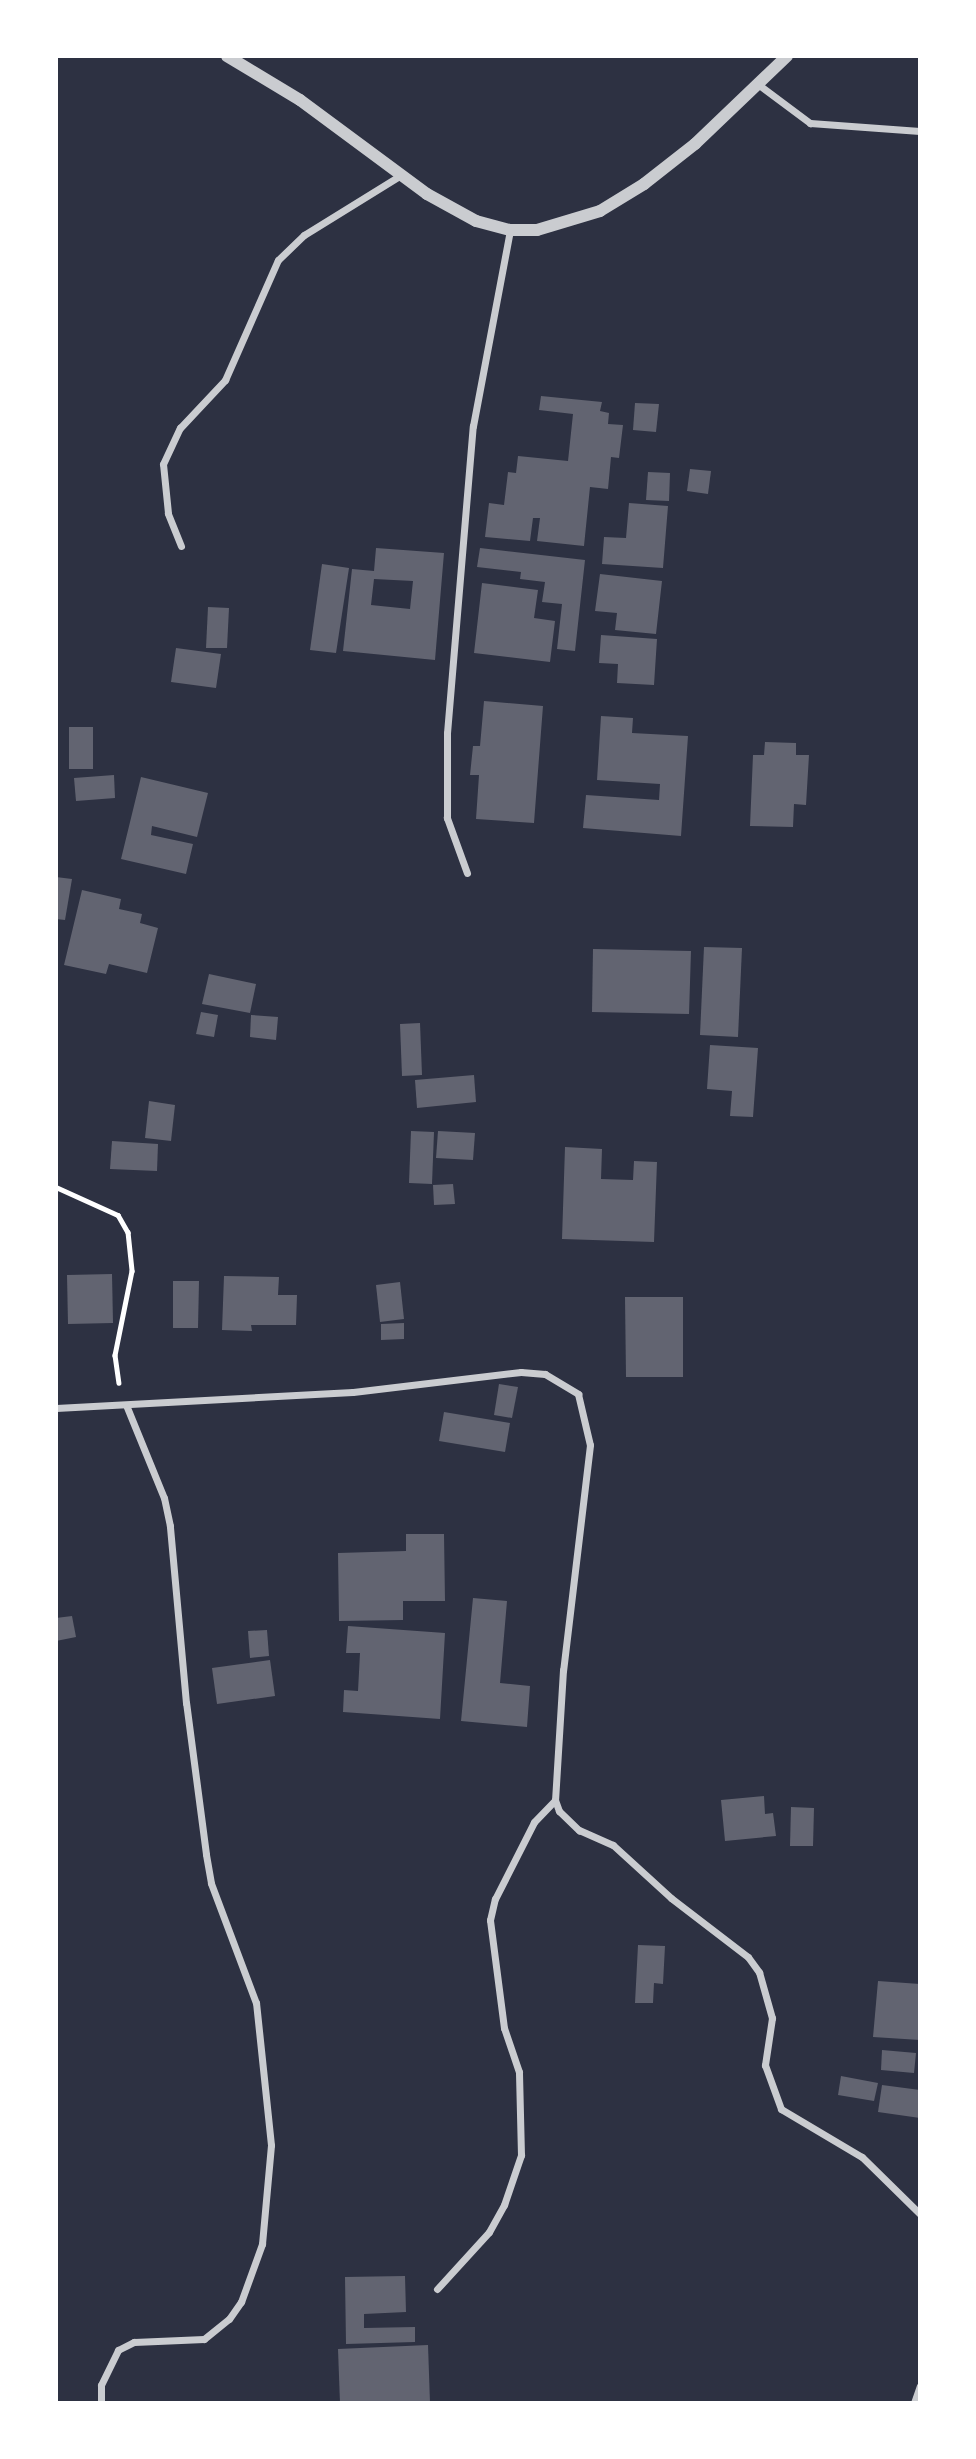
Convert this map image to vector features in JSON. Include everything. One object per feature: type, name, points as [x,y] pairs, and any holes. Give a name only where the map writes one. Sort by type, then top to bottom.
[{"type":"street","points":[[228,56],[300,100],[401,175],[476,221],[510,230],[537,230],[600,211],[695,144],[760,85],[787,56]]},
{"type":"street","points":[[760,85],[773,99],[810,123],[920,131]]},
{"type":"street","points":[[181,546],[167,513],[163,464],[180,428],[225,380],[278,260],[304,235],[401,175]]},
{"type":"street","points":[[467,873],[447,818],[447,733],[473,426],[482,358],[510,230]]},
{"type":"street","points":[[56,1408],[353,1392],[522,1372],[545,1374],[565,1383],[584,1406],[590,1445],[563,1670],[555,1800],[575,1827],[613,1845],[671,1898],[748,1956],[759,1972],[772,2018],[765,2065],[780,2109],[862,2157],[920,2214]]},
{"type":"street","points":[[101,2403],[108,2365],[118,2350],[134,2342],[204,2339],[229,2319],[241,2302],[262,2244],[271,2146],[256,2003],[211,1883],[206,1854],[170,1526],[164,1498],[124,1405]]},
{"type":"street","points":[[436,2289],[489,2232],[504,2205],[521,2155],[519,2072],[504,2028],[490,1920],[495,1899],[534,1822],[555,1800]]},
{"type":"street","points":[[914,2403],[920,2386]]},
{"type":"path","points":[[56,1187],[118,1215],[128,1232],[131,1283],[115,1355],[124,1405]]},
{"type":"building","points":[[541,396],[602,402],[600,411],[609,413],[608,424],[623,425],[619,458],[611,457],[608,489],[590,487],[584,546],[537,541],[540,518],[533,518],[530,541],[485,537],[489,503],[504,505],[508,472],[516,473],[518,456],[568,461],[573,414],[539,410]]},
{"type":"building","points":[[635,403],[659,404],[656,432],[633,430]]},
{"type":"building","points":[[690,469],[711,471],[708,494],[687,491]]},
{"type":"building","points":[[648,472],[670,473],[669,501],[646,500]]},
{"type":"building","points":[[629,503],[668,506],[663,568],[602,564],[604,537],[626,538]]},
{"type":"building","points":[[376,548],[444,553],[435,660],[343,651],[352,569],[374,571]],"holes":[[[374,579],[413,581],[410,609],[371,605]]]},
{"type":"building","points":[[480,548],[585,560],[575,651],[557,649],[562,604],[542,602],[545,582],[520,579],[521,572],[477,567]]},
{"type":"building","points":[[322,564],[349,568],[336,653],[310,650]]},
{"type":"building","points":[[600,574],[662,581],[656,634],[615,630],[617,613],[595,611]]},
{"type":"building","points":[[482,583],[538,590],[534,618],[555,621],[550,662],[474,653]]},
{"type":"building","points":[[208,607],[229,608],[227,648],[206,648]]},
{"type":"building","points":[[601,635],[657,639],[654,685],[617,683],[618,664],[599,663]]},
{"type":"building","points":[[176,648],[221,654],[216,688],[171,682]]},
{"type":"building","points":[[484,701],[543,706],[534,823],[476,819],[479,775],[470,775],[473,746],[480,746]]},
{"type":"building","points":[[601,716],[633,718],[632,733],[688,736],[681,836],[583,828],[586,795],[659,800],[660,784],[597,780]]},
{"type":"building","points":[[69,727],[93,727],[93,769],[69,769]]},
{"type":"building","points":[[765,742],[796,743],[796,755],[809,755],[806,805],[794,804],[793,827],[750,826],[753,755],[764,755]]},
{"type":"building","points":[[114,775],[115,798],[76,801],[74,778]]},
{"type":"building","points":[[141,777],[208,793],[197,837],[152,826],[151,835],[193,844],[186,874],[121,859]]},
{"type":"building","points":[[56,877],[72,879],[65,920],[56,919]]},
{"type":"building","points":[[82,890],[121,899],[119,909],[142,914],[140,923],[158,928],[147,973],[109,964],[106,974],[64,965]]},
{"type":"building","points":[[704,947],[742,948],[738,1037],[700,1035]]},
{"type":"building","points":[[593,949],[691,951],[689,1014],[592,1012]]},
{"type":"building","points":[[209,974],[256,984],[250,1013],[202,1004]]},
{"type":"building","points":[[201,1012],[218,1015],[214,1037],[196,1034]]},
{"type":"building","points":[[251,1015],[278,1017],[276,1040],[250,1037]]},
{"type":"building","points":[[420,1023],[422,1075],[402,1076],[400,1024]]},
{"type":"building","points":[[710,1045],[758,1048],[753,1117],[730,1116],[732,1091],[707,1089]]},
{"type":"building","points":[[474,1075],[476,1102],[417,1108],[415,1080]]},
{"type":"building","points":[[149,1101],[175,1105],[171,1141],[145,1138]]},
{"type":"building","points":[[411,1131],[434,1132],[432,1184],[409,1183]]},
{"type":"building","points":[[438,1131],[475,1133],[473,1160],[436,1158]]},
{"type":"building","points":[[112,1141],[158,1144],[157,1171],[110,1169]]},
{"type":"building","points":[[565,1147],[602,1149],[601,1179],[633,1180],[634,1161],[657,1162],[654,1242],[562,1239]]},
{"type":"building","points":[[453,1184],[455,1204],[434,1205],[433,1185]]},
{"type":"building","points":[[112,1274],[113,1323],[68,1324],[67,1275]]},
{"type":"building","points":[[224,1276],[279,1277],[278,1295],[297,1295],[296,1325],[251,1325],[252,1331],[222,1330]]},
{"type":"building","points":[[173,1281],[199,1281],[198,1328],[173,1328]]},
{"type":"building","points":[[400,1282],[404,1319],[380,1322],[376,1285]]},
{"type":"building","points":[[625,1297],[683,1297],[683,1377],[626,1377]]},
{"type":"building","points":[[404,1323],[404,1339],[381,1340],[381,1324]]},
{"type":"building","points":[[499,1384],[518,1387],[512,1418],[494,1415]]},
{"type":"building","points":[[444,1412],[510,1423],[505,1452],[439,1441]]},
{"type":"building","points":[[406,1534],[444,1534],[445,1601],[403,1601],[403,1620],[339,1621],[338,1553],[406,1551]]},
{"type":"building","points":[[473,1598],[507,1601],[500,1683],[530,1686],[527,1727],[461,1721]]},
{"type":"building","points":[[72,1616],[76,1637],[56,1641],[56,1618]]},
{"type":"building","points":[[348,1626],[445,1633],[440,1719],[343,1712],[344,1690],[358,1691],[360,1653],[346,1653]]},
{"type":"building","points":[[267,1630],[269,1656],[250,1658],[248,1631]]},
{"type":"building","points":[[270,1660],[275,1696],[217,1704],[212,1668]]},
{"type":"building","points":[[764,1796],[765,1814],[773,1813],[776,1836],[725,1841],[721,1800]]},
{"type":"building","points":[[791,1807],[814,1808],[813,1846],[790,1846]]},
{"type":"building","points":[[638,1945],[665,1946],[663,1984],[654,1983],[653,2003],[635,2003]]},
{"type":"building","points":[[878,1981],[920,1984],[920,2040],[873,2037]]},
{"type":"building","points":[[882,2050],[916,2053],[914,2073],[881,2070]]},
{"type":"building","points":[[841,2076],[878,2083],[874,2101],[838,2095]]},
{"type":"building","points":[[882,2085],[920,2090],[920,2118],[878,2112]]},
{"type":"building","points":[[405,2276],[406,2312],[364,2314],[364,2328],[415,2327],[415,2342],[346,2344],[345,2277]]},
{"type":"building","points":[[428,2345],[430,2403],[340,2403],[338,2349]]}]
